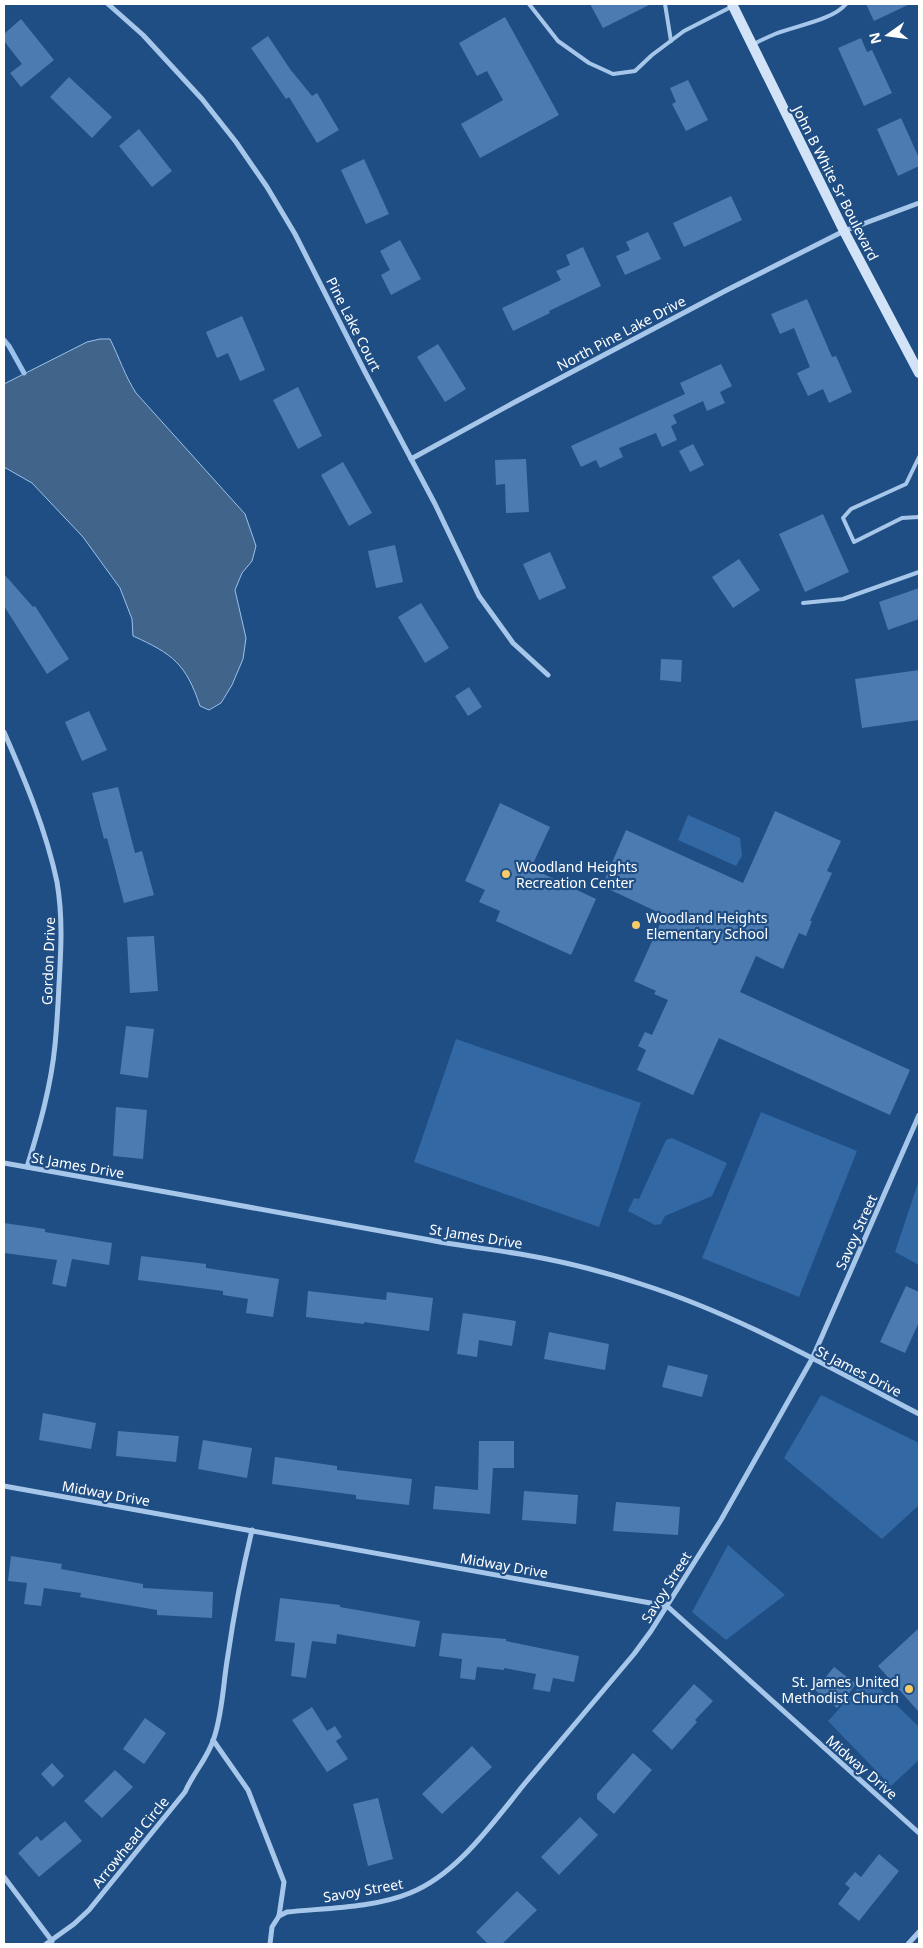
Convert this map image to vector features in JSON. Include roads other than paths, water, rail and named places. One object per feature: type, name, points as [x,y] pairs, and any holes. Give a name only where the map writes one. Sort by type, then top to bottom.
[{"type":"main road","name":"John B White Sr Boulevard","points":[[732,5],[844,231],[919,373]]},
{"type":"street","name":"Pine Lake Court","points":[[108,4],[143,36],[202,99],[236,142],[267,187],[296,234],[439,512],[479,596],[513,644],[548,675]]},
{"type":"street","name":"North Pine Lake Drive","points":[[411,459],[628,341],[844,231],[919,203]]},
{"type":"street","name":"Gordon Drive","points":[[4,732],[36,811],[50,855],[57,883],[61,920],[62,940],[55,1046],[49,1087],[39,1128],[26,1168]]},
{"type":"street","name":"Savoy Street","points":[[279,1916],[287,1912],[367,1904],[409,1894],[431,1883],[451,1869],[634,1654],[721,1520],[812,1359],[919,1116]]},
{"type":"street","name":"St James Drive","points":[[4,1163],[242,1204],[459,1246],[521,1254],[581,1267],[641,1284],[699,1305],[755,1329],[919,1414]]},
{"type":"street","name":"Midway Drive","points":[[4,1486],[666,1606],[919,1833]]},
{"type":"street","name":"Arrowhead Circle","points":[[46,1944],[74,1924],[89,1910],[186,1792],[214,1740],[220,1714],[234,1615],[252,1530]]},
{"type":"street","points":[[214,1740],[248,1790],[264,1826],[284,1882],[279,1916],[272,1927],[270,1944]]},
{"type":"street","points":[[4,1876],[52,1940]]},
{"type":"street","points":[[908,1944],[919,1932]]},
{"type":"lane","points":[[529,4],[558,41],[589,62],[612,74],[635,71],[652,55],[684,31],[732,5]]},
{"type":"lane","points":[[665,4],[670,41]]},
{"type":"lane","points":[[752,45],[774,34],[833,14],[846,4]]},
{"type":"lane","points":[[919,457],[906,484],[851,509],[843,518],[854,542],[902,518],[919,517]]},
{"type":"lane","points":[[803,603],[843,599],[919,572]]},
{"type":"waterway","points":[[4,340],[24,373]]},
{"type":"place","name":"Woodland Heights Recreation Center","points":[[506,874]]},
{"type":"place","name":"Woodland Heights Elementary School","points":[[636,925]]},
{"type":"place","name":"St. James United Methodist Church","points":[[909,1689]]}]
